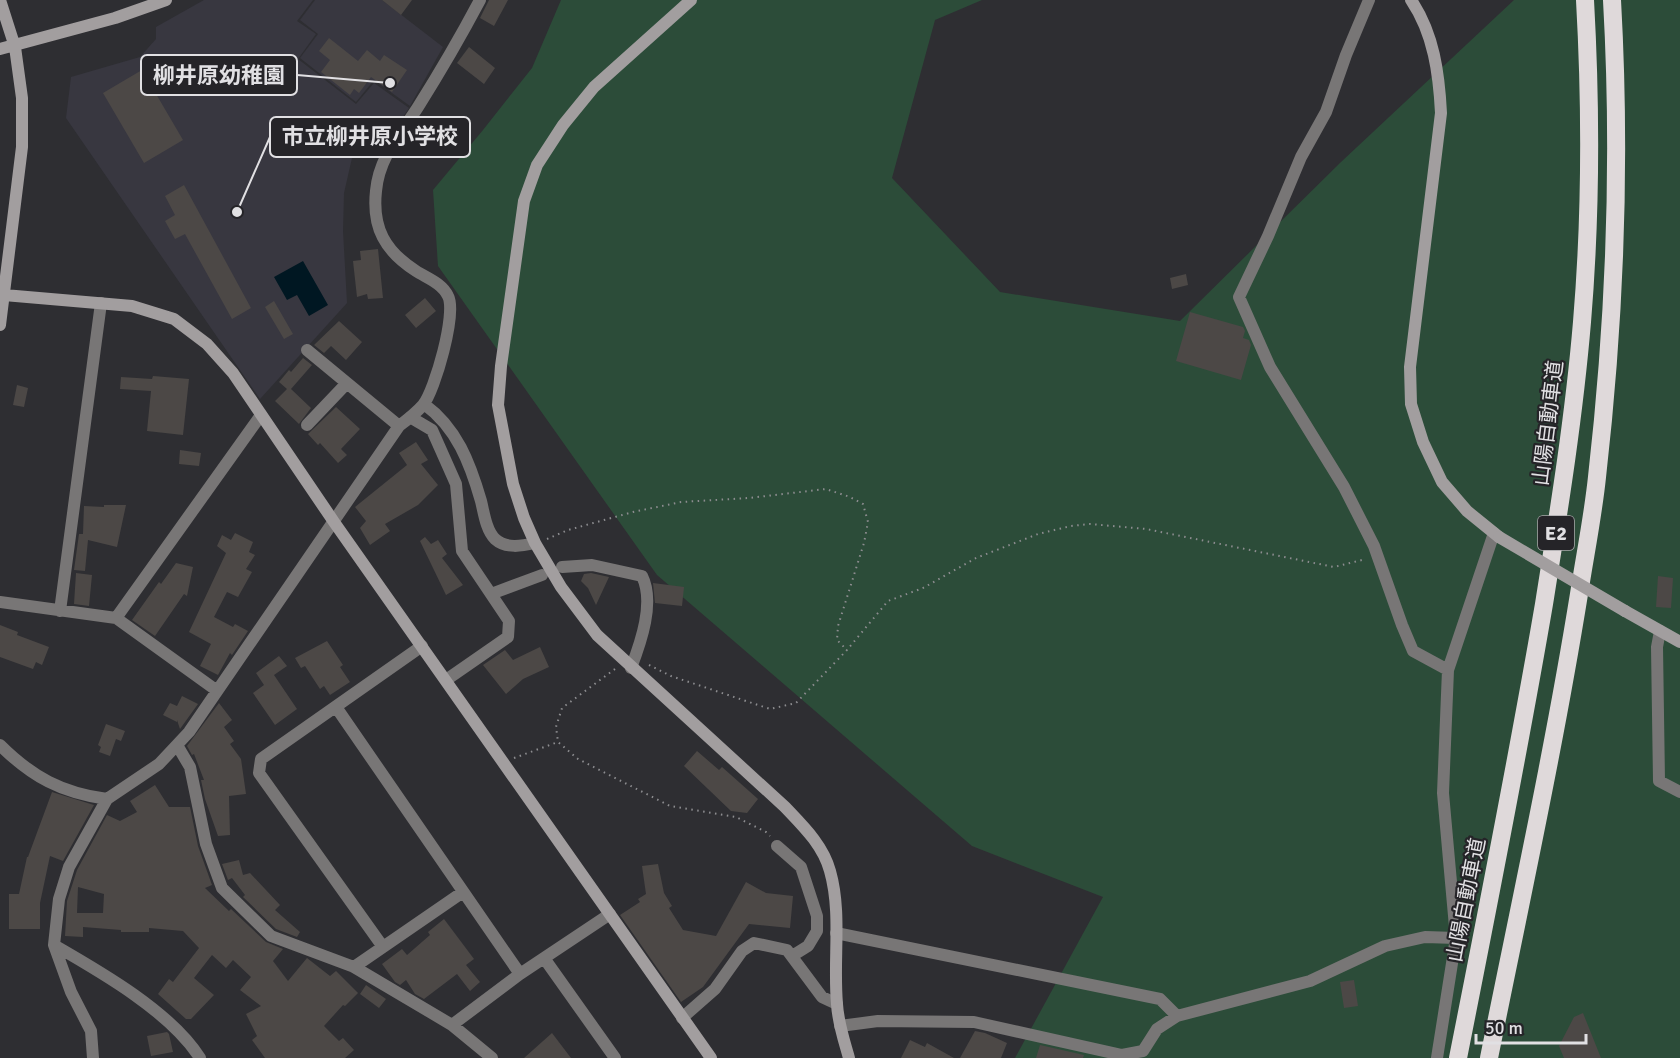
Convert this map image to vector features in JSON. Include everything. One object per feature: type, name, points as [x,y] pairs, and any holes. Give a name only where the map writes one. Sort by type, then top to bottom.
[{"type":"highway","name":"山陽自動車道","points":[[1458,1058],[1508,803],[1565,476],[1582,321],[1589,189],[1589,80],[1585,0]]},
{"type":"highway","name":"E2","points":[[1489,1058],[1568,660],[1597,479],[1611,325],[1617,190],[1617,80],[1612,0]]},
{"type":"street","points":[[0,0],[15,46],[22,98],[22,147],[0,325]]},
{"type":"street","points":[[0,49],[115,18],[166,0]]},
{"type":"street","points":[[93,1058],[91,1031],[71,992],[54,945],[59,899],[69,867],[107,799],[159,764],[189,732],[399,426],[424,404],[446,342],[451,308],[448,296],[437,283],[415,270],[388,247],[376,223],[379,168],[480,0]]},
{"type":"street","points":[[691,0],[594,87],[569,117],[537,165],[524,201],[498,405],[513,484],[535,543],[561,587],[597,635],[811,833],[830,870],[834,893],[837,1005],[849,1058]]},
{"type":"street","points":[[1369,0],[1326,112],[1301,157],[1268,236],[1239,297],[1270,367],[1344,487],[1374,546],[1413,651],[1448,669]]},
{"type":"street","points":[[1411,0],[1418,10],[1438,72],[1441,113],[1410,367],[1411,404],[1423,442],[1442,483],[1467,511],[1497,535],[1680,642]]},
{"type":"street","points":[[2,295],[132,306],[174,319],[207,344],[233,373],[334,522],[711,1058]]},
{"type":"street","points":[[60,611],[101,303]]},
{"type":"street","points":[[307,350],[399,426]]},
{"type":"street","points":[[307,425],[347,383]]},
{"type":"street","points":[[424,404],[448,425],[472,468],[489,530],[497,541],[516,547],[535,543]]},
{"type":"street","points":[[116,618],[261,415]]},
{"type":"street","points":[[410,417],[432,430],[456,484],[462,551],[509,621],[508,637],[446,680]]},
{"type":"street","points":[[1437,1058],[1456,938],[1443,793],[1448,669],[1497,535]]},
{"type":"street","points":[[561,567],[592,565],[642,576],[646,584],[646,618],[628,665]]},
{"type":"street","points":[[491,594],[542,574]]},
{"type":"street","points":[[0,602],[116,618],[216,690]]},
{"type":"street","points":[[1660,631],[1657,648],[1659,781],[1680,792]]},
{"type":"street","points":[[383,947],[259,773],[261,759],[422,646]]},
{"type":"street","points":[[336,707],[520,974]]},
{"type":"street","points":[[0,745],[16,761],[50,784],[82,796],[107,799]]},
{"type":"street","points":[[177,745],[190,767],[206,844],[222,888],[271,936],[354,968],[452,1025],[492,1058]]},
{"type":"street","points":[[777,846],[801,867],[817,916],[817,931],[807,946],[792,956]]},
{"type":"street","points":[[354,968],[463,892]]},
{"type":"street","points":[[452,1025],[520,974],[610,914]]},
{"type":"street","points":[[836,933],[1160,999],[1177,1016]]},
{"type":"street","points":[[840,1026],[878,1021],[974,1022],[1122,1055],[1145,1054],[1157,1029],[1177,1016],[1310,981],[1384,946],[1425,937],[1456,938]]},
{"type":"street","points":[[682,1018],[715,989],[742,951],[754,943],[787,950],[822,997],[837,1005]]},
{"type":"street","points":[[54,945],[99,970],[168,1021],[191,1043],[200,1058]]},
{"type":"street","points":[[544,958],[615,1058]]},
{"type":"path","points":[[535,543],[568,530],[633,512],[681,502],[748,498],[826,489],[850,496],[863,504],[867,522],[864,543],[838,626],[837,640],[847,650]]},
{"type":"path","points":[[777,846],[766,832],[736,817],[670,806],[578,759],[558,742],[556,727],[562,708],[628,665],[651,664],[671,676],[770,709],[796,703],[847,650],[888,601],[923,588],[976,558],[1038,534],[1071,526],[1090,524],[1146,529],[1334,567],[1378,556]]},
{"type":"path","points":[[503,762],[558,742]]},
{"type":"shaded area","points":[[204,0],[313,0],[297,21],[316,34],[298,59],[356,104],[374,83],[409,108],[397,126],[358,147],[352,158],[344,193],[343,231],[347,303],[260,399],[66,118],[71,77],[140,57],[156,39],[156,27]]},
{"type":"shaded area","points":[[315,0],[382,0],[443,47],[410,106],[374,80],[356,102],[300,58],[318,34],[300,20]]},
{"type":"green space","points":[[561,0],[982,0],[935,20],[892,178],[1000,292],[1180,321],[1341,162],[1514,0],[1680,0],[1680,1058],[1015,1058],[1103,897],[972,846],[657,575],[438,266],[433,190],[532,68]]},
{"type":"water","points":[[303,261],[328,305],[309,316],[297,295],[287,300],[274,277]]},
{"type":"building","points":[[382,0],[412,0],[401,15]]},
{"type":"building","points":[[489,0],[508,0],[494,26],[480,18]]},
{"type":"building","points":[[329,38],[358,61],[367,50],[380,61],[384,55],[407,70],[392,92],[371,77],[359,93],[354,89],[350,95],[321,72],[330,60],[319,51]]},
{"type":"building","points":[[469,47],[495,68],[484,84],[457,63]]},
{"type":"building","points":[[142,70],[183,140],[144,163],[103,93]]},
{"type":"building","points":[[184,185],[251,308],[232,319],[185,234],[175,239],[165,221],[175,215],[165,196]]},
{"type":"building","points":[[378,249],[383,298],[368,299],[367,294],[357,297],[353,261],[361,260],[360,251]]},
{"type":"building","points":[[1186,274],[1188,285],[1172,289],[1170,278]]},
{"type":"building","points":[[425,298],[436,311],[416,328],[405,315]]},
{"type":"building","points":[[274,301],[293,334],[284,339],[265,307]]},
{"type":"building","points":[[1190,312],[1243,327],[1245,331],[1243,338],[1249,340],[1251,345],[1241,380],[1176,361]]},
{"type":"building","points":[[339,321],[362,342],[346,360],[331,346],[324,353],[314,345]]},
{"type":"building","points":[[303,358],[312,365],[291,389],[311,408],[299,424],[275,401],[287,389],[279,382]]},
{"type":"building","points":[[153,376],[189,379],[183,435],[147,431],[151,391],[120,389],[121,377],[152,379]]},
{"type":"building","points":[[17,385],[28,388],[24,407],[13,405]]},
{"type":"building","points":[[336,407],[360,429],[341,449],[347,455],[338,463],[320,443],[318,445],[308,434]]},
{"type":"building","points":[[416,442],[428,460],[421,464],[438,485],[418,505],[385,524],[390,531],[370,545],[360,528],[366,521],[355,507],[407,465],[399,453]]},
{"type":"building","points":[[180,450],[201,453],[199,466],[179,464]]},
{"type":"building","points":[[104,505],[126,505],[117,547],[88,540],[85,571],[74,570],[79,534],[83,534],[84,506],[104,507]]},
{"type":"building","points":[[235,533],[253,542],[249,552],[255,555],[246,569],[252,572],[238,597],[227,592],[214,617],[233,627],[235,624],[248,631],[232,655],[230,653],[218,675],[200,666],[211,644],[189,632],[226,553],[217,546],[222,535],[231,540]]},
{"type":"building","points":[[425,537],[431,544],[438,540],[447,554],[442,558],[463,585],[446,595],[420,541]]},
{"type":"building","points":[[176,563],[193,567],[187,596],[184,594],[155,636],[132,620],[159,582],[161,584]]},
{"type":"building","points":[[76,573],[92,575],[89,606],[74,604]]},
{"type":"building","points":[[591,573],[609,577],[596,605],[588,588],[581,581],[584,574]]},
{"type":"building","points":[[1658,576],[1673,578],[1671,608],[1656,607]]},
{"type":"building","points":[[653,583],[684,587],[682,606],[655,603]]},
{"type":"building","points":[[0,625],[18,632],[17,635],[49,647],[42,665],[36,662],[33,669],[0,657]]},
{"type":"building","points":[[327,641],[343,665],[340,667],[350,682],[330,695],[324,686],[320,689],[305,666],[301,668],[295,658]]},
{"type":"building","points":[[540,647],[549,667],[523,679],[506,694],[483,665],[505,650],[513,660]]},
{"type":"building","points":[[279,656],[287,666],[274,675],[297,709],[275,725],[253,693],[264,685],[256,673]]},
{"type":"building","points":[[182,696],[198,704],[180,729],[177,720],[177,722],[163,715],[170,703],[177,706]]},
{"type":"building","points":[[219,703],[232,720],[224,727],[234,741],[230,744],[241,759],[246,794],[229,796],[230,835],[218,836],[205,799],[201,780],[204,780],[194,754],[192,755],[187,746]]},
{"type":"building","points":[[106,724],[125,731],[121,741],[116,739],[110,756],[99,752],[101,747],[98,745]]},
{"type":"building","points":[[697,751],[719,770],[722,767],[758,799],[747,813],[731,811],[684,766]]},
{"type":"building","points":[[155,785],[169,807],[190,807],[198,846],[212,885],[205,888],[266,942],[283,949],[273,961],[288,981],[307,958],[330,976],[336,971],[358,993],[345,1006],[343,1005],[324,1026],[339,1041],[343,1038],[354,1050],[345,1058],[265,1058],[252,1040],[257,1036],[246,1014],[261,1006],[240,990],[251,977],[233,960],[226,968],[212,955],[194,978],[214,995],[191,1019],[186,1019],[158,994],[169,979],[173,982],[199,948],[183,931],[149,928],[149,932],[121,932],[121,930],[83,927],[83,937],[65,936],[67,901],[77,870],[107,815],[120,821],[137,812],[130,801]],"holes":[[[78,887],[104,894],[103,913],[77,913]]]},
{"type":"building","points":[[52,792],[94,805],[63,861],[50,856],[40,903],[40,929],[9,929],[9,894],[19,894],[27,857]]},
{"type":"building","points":[[239,860],[243,875],[250,873],[280,905],[275,910],[300,932],[297,937],[276,929],[243,897],[245,895],[232,878],[228,880],[222,864]]},
{"type":"building","points":[[658,864],[664,893],[672,906],[669,908],[683,930],[716,936],[746,882],[766,893],[793,896],[790,928],[749,924],[703,987],[681,1002],[620,915],[640,902],[638,899],[646,894],[642,866]]},
{"type":"building","points":[[444,919],[474,959],[466,965],[480,982],[470,991],[457,974],[424,999],[415,994],[406,980],[400,985],[395,982],[382,964],[402,949],[407,955],[430,935],[428,932]]},
{"type":"building","points":[[1354,980],[1358,1006],[1344,1008],[1340,982]]},
{"type":"building","points":[[366,985],[386,999],[379,1008],[360,994]]},
{"type":"building","points":[[1583,1013],[1601,1058],[1564,1058],[1559,1046],[1574,1017]]},
{"type":"building","points":[[975,1031],[1007,1043],[1001,1058],[960,1058]]},
{"type":"building","points":[[167,1032],[173,1052],[151,1056],[147,1036]]},
{"type":"building","points":[[552,1033],[571,1058],[524,1058]]},
{"type":"building","points":[[910,1040],[925,1047],[927,1043],[954,1058],[901,1058]]},
{"type":"building","points":[[1040,1045],[1084,1055],[1083,1058],[1036,1058]]},
{"type":"place","name":"柳井原幼稚園","points":[[390,83]]},
{"type":"place","name":"市立柳井原小学校","points":[[237,212]]}]
